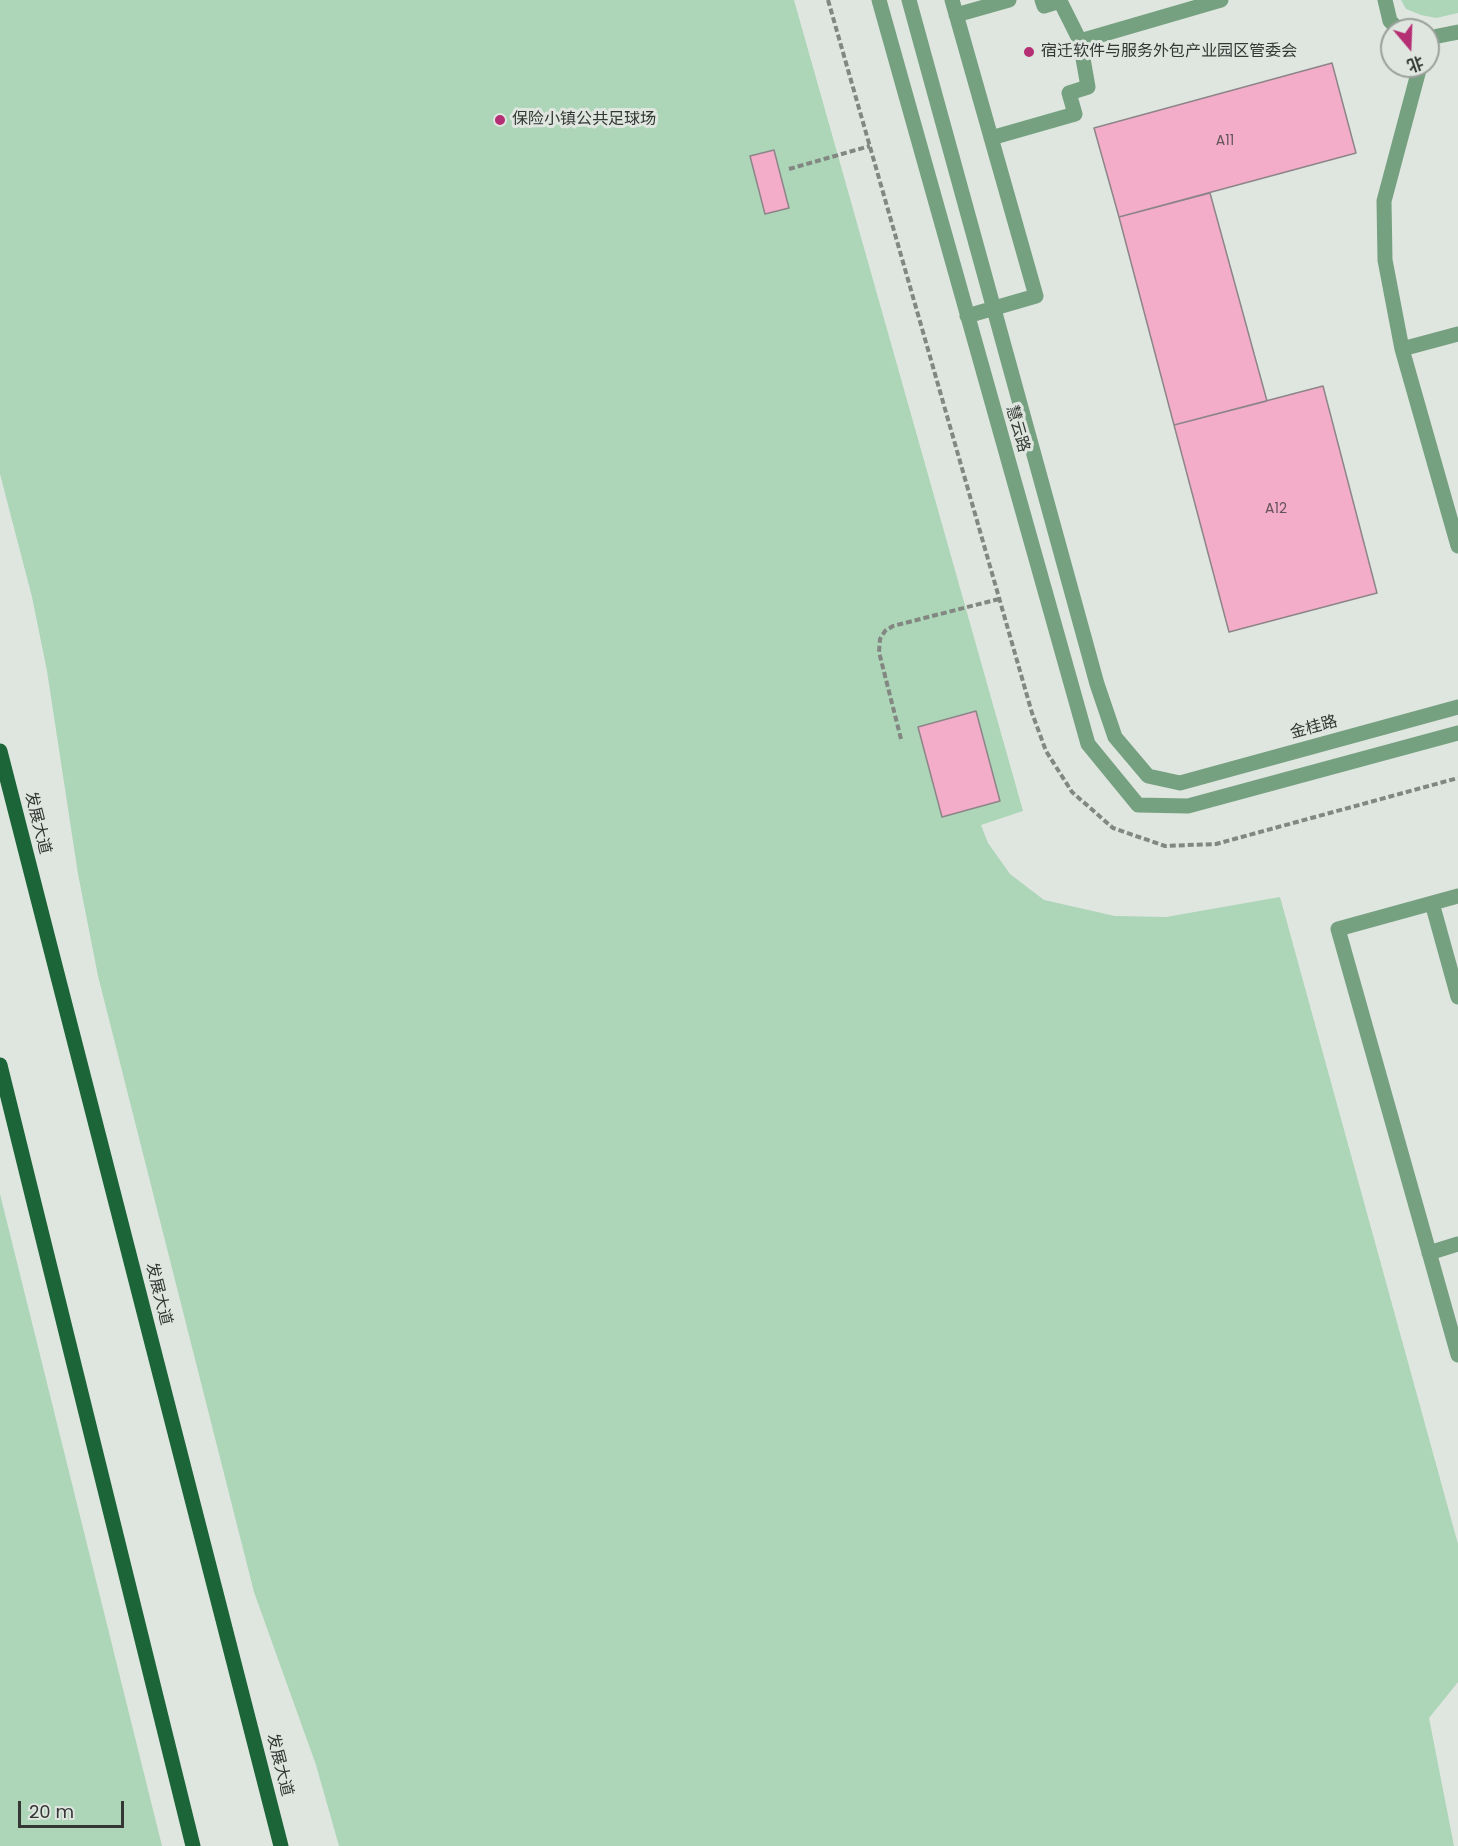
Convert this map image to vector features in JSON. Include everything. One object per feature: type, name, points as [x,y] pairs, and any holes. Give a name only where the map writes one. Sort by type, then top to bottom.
[{"type":"main road","name":"发展大道","points":[[0,751],[281,1846]]},
{"type":"main road","points":[[0,1065],[193,1846]]},
{"type":"street","name":"慧云路","points":[[879,0],[1088,744],[1138,805],[1188,806],[1458,733]]},
{"type":"street","name":"慧云路","points":[[909,0],[1097,684],[1115,737],[1148,776],[1180,783]]},
{"type":"street","points":[[952,0],[1036,296],[967,316]]},
{"type":"street","points":[[956,15],[1008,0]]},
{"type":"street","points":[[991,138],[1075,114],[1069,93],[1088,87],[1080,41],[1060,1],[1044,6],[1042,0]]},
{"type":"street","points":[[1080,41],[1221,0]]},
{"type":"street","points":[[1385,0],[1389,18]]},
{"type":"street","points":[[1440,36],[1458,32]]},
{"type":"street","points":[[1417,78],[1384,201],[1385,260],[1402,350],[1458,546]]},
{"type":"street","points":[[1402,350],[1458,334]]},
{"type":"street","name":"金桂路","points":[[1180,783],[1458,706]]},
{"type":"street","points":[[1458,896],[1338,929],[1458,1355]]},
{"type":"street","points":[[1431,903],[1458,997]]},
{"type":"street","points":[[1429,1253],[1458,1244]]},
{"type":"path","points":[[789,169],[870,146]]},
{"type":"path","points":[[901,739],[879,652],[880,639],[885,631],[893,626],[999,599]]},
{"type":"green space","points":[[0,0],[794,0],[1023,811],[981,825],[988,843],[1010,874],[1044,900],[1115,916],[1166,917],[1280,897],[1458,1544],[1458,1682],[1429,1718],[1454,1846],[339,1846],[316,1765],[254,1592],[98,976],[78,874],[47,671],[32,597],[0,474]]},
{"type":"green space","points":[[1401,0],[1458,0],[1458,13],[1436,18],[1406,9]]},
{"type":"green space","points":[[0,1194],[162,1846],[0,1846]]},
{"type":"building","points":[[1332,63],[1356,153],[1119,217],[1094,128]]},
{"type":"building","points":[[774,150],[789,208],[765,214],[750,156]]},
{"type":"building","points":[[1210,193],[1267,401],[1174,425],[1119,217]]},
{"type":"building","points":[[1323,386],[1377,593],[1229,632],[1174,425]]},
{"type":"building","points":[[976,711],[1000,801],[942,817],[918,727]]},
{"type":"place","name":"宿迁软件与服务外包产业园区管委会","points":[[1029,52]]},
{"type":"place","name":"保险小镇公共足球场","points":[[500,120]]}]
